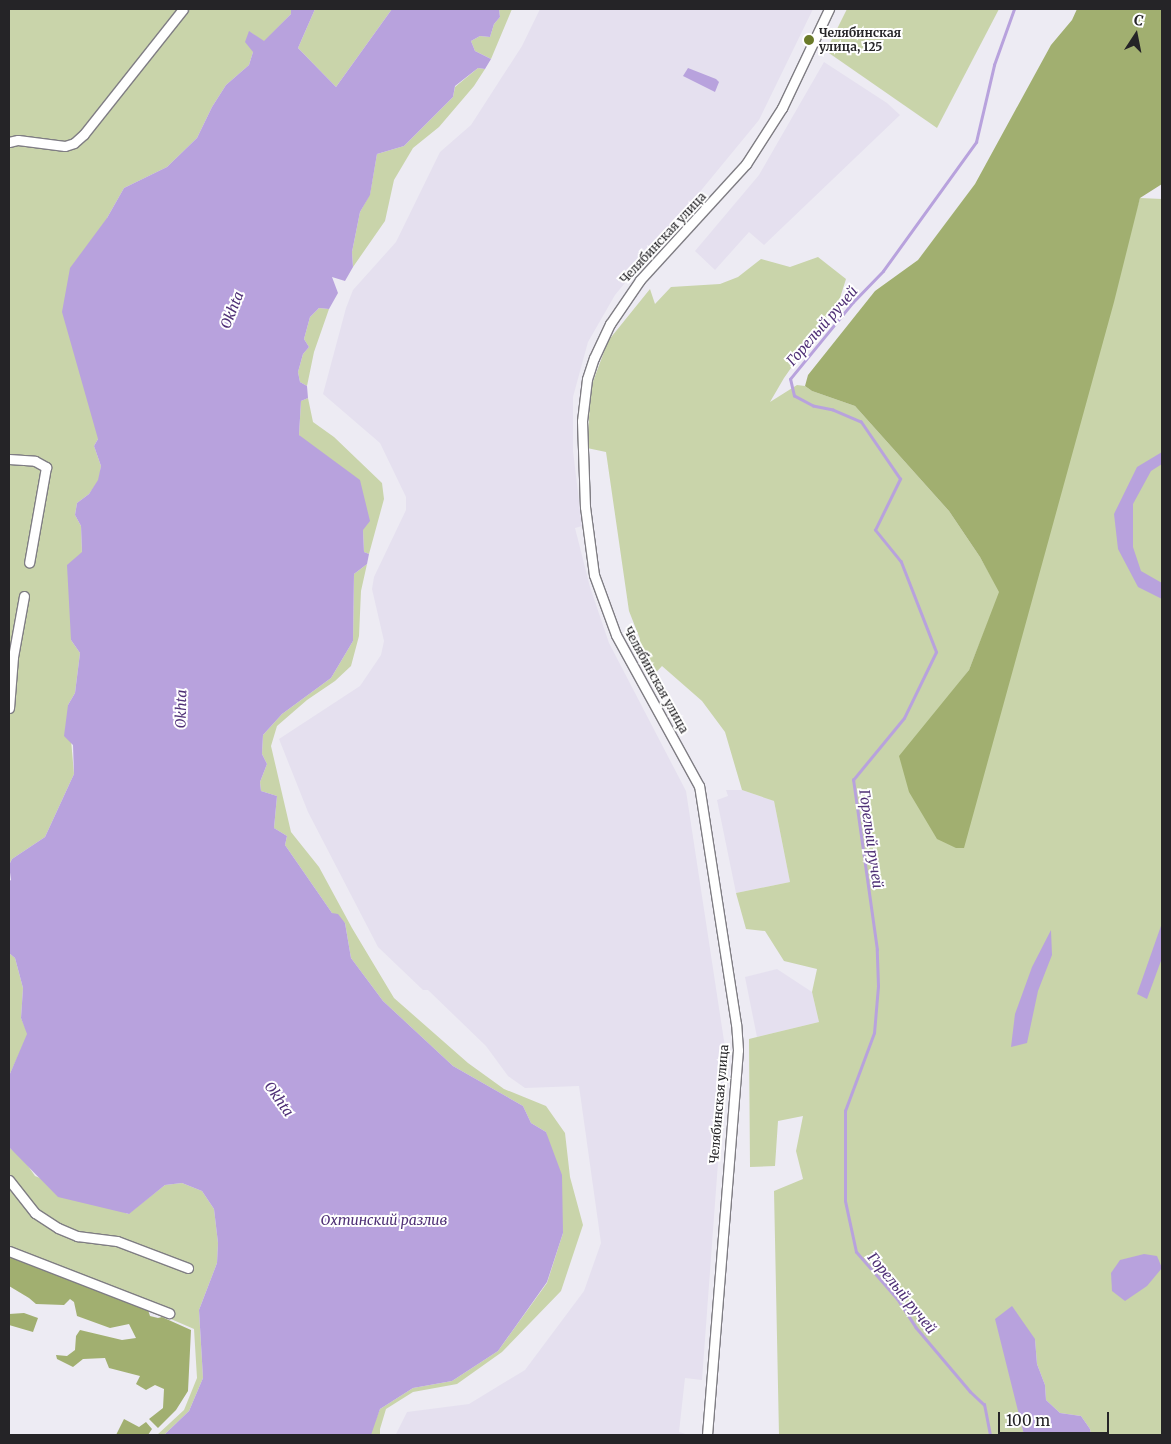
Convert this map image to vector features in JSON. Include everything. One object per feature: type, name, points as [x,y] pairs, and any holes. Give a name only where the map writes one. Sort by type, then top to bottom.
[{"type":"street","points":[[9,142],[18,140],[65,146],[74,143],[90,127],[183,9]]},
{"type":"street","name":"Челябинская улица","points":[[707,1435],[738,1050],[736,1024],[699,786],[616,635],[594,575],[584,498],[582,420],[587,380],[594,358],[614,316],[640,280],[746,164],[782,108],[828,9]]},
{"type":"street","points":[[9,459],[35,461],[46,467],[29,563]]},
{"type":"street","points":[[9,708],[11,657],[24,596]]},
{"type":"street","points":[[9,1180],[35,1212],[58,1228],[77,1236],[117,1241],[188,1268]]},
{"type":"street","points":[[9,1251],[169,1313]]},
{"type":"shaded area","points":[[540,9],[813,9],[759,120],[615,295],[588,342],[573,397],[573,451],[582,526],[575,528],[590,587],[609,643],[686,791],[726,1054],[702,1380],[685,1378],[679,1432],[689,1435],[396,1434],[407,1412],[469,1404],[525,1370],[584,1291],[601,1243],[579,1086],[525,1088],[508,1076],[486,1046],[428,990],[423,990],[378,947],[308,812],[279,739],[360,686],[381,655],[384,641],[372,589],[374,577],[406,510],[406,497],[380,443],[323,394],[346,308],[353,290],[396,242],[440,152],[471,125],[522,46]]},
{"type":"shaded area","points":[[824,62],[887,103],[900,115],[764,245],[749,232],[715,270],[695,251],[759,175]]},
{"type":"shaded area","points":[[726,790],[742,790],[774,801],[790,882],[736,893],[717,800],[728,796]]},
{"type":"shaded area","points":[[777,969],[812,992],[819,1022],[757,1037],[745,977]]},
{"type":"green space","points":[[9,9],[291,9],[291,14],[264,42],[250,32],[253,52],[249,65],[226,85],[212,107],[197,138],[167,167],[124,188],[107,218],[98,439],[94,446],[101,466],[99,480],[89,494],[77,503],[75,515],[81,526],[82,553],[71,640],[80,653],[75,693],[68,705],[74,774],[45,837],[12,859],[9,865]]},
{"type":"green space","points":[[315,9],[392,9],[336,87],[298,48]]},
{"type":"green space","points":[[499,9],[512,9],[491,59],[475,51],[471,41],[480,36],[490,37],[494,24],[500,17]]},
{"type":"green space","points":[[847,9],[999,9],[937,128],[826,51]]},
{"type":"green space","points":[[1077,9],[1162,9],[1162,184],[1140,198],[1114,302],[964,848],[956,848],[937,839],[909,792],[899,756],[969,670],[999,592],[980,557],[949,511],[855,406],[812,391],[805,386],[808,375],[875,291],[918,260],[975,184],[1051,45],[1072,20]]},
{"type":"green space","points":[[478,68],[485,69],[474,86],[439,127],[413,148],[394,180],[385,221],[353,267],[352,252],[360,212],[370,194],[377,154],[404,146],[453,97],[455,87]]},
{"type":"green space","points":[[1140,198],[1162,199],[1162,1435],[1091,1435],[1090,1429],[1081,1416],[1060,1413],[1046,1400],[1045,1385],[1037,1364],[1035,1339],[1010,1373],[1024,1435],[779,1435],[774,1191],[803,1179],[796,1151],[803,1116],[778,1121],[775,1166],[750,1167],[749,1039],[819,1022],[812,992],[817,969],[784,961],[765,931],[746,929],[736,893],[790,882],[774,801],[742,790],[725,732],[702,701],[662,666],[651,678],[636,651],[640,639],[629,611],[606,452],[587,448],[591,387],[608,341],[650,289],[655,304],[671,287],[720,284],[738,277],[761,259],[790,267],[818,257],[846,279],[840,298],[784,378],[770,402],[797,385],[805,386],[812,391],[855,406],[949,511],[980,557],[1000,592],[969,670],[941,707],[937,839]]},
{"type":"green space","points":[[319,308],[329,309],[314,352],[307,386],[300,382],[298,372],[303,354],[309,347],[304,339],[310,317]]},
{"type":"green space","points":[[308,398],[313,422],[334,437],[382,483],[384,499],[369,554],[364,552],[363,530],[299,435],[301,401]]},
{"type":"green space","points":[[367,564],[361,591],[359,636],[351,666],[335,681],[307,700],[277,726],[271,746],[291,832],[319,867],[352,928],[394,998],[468,1063],[504,1089],[546,1106],[565,1133],[570,1177],[583,1225],[561,1291],[502,1352],[457,1384],[413,1392],[386,1409],[380,1435],[371,1435],[371,1431],[380,1409],[413,1388],[452,1381],[498,1351],[547,1283],[563,1233],[546,1132],[531,1123],[523,1106],[453,1066],[383,1001],[351,958],[345,923],[332,913],[285,845],[287,836],[274,828],[277,796],[261,791],[260,782],[267,764],[262,754],[263,735],[282,714],[331,678],[353,641],[354,574]]},
{"type":"green space","points":[[9,953],[15,958],[23,988],[21,1018],[28,1034],[9,1076]]},
{"type":"green space","points":[[9,1147],[24,1160],[35,1176],[128,1214],[165,1185],[182,1183],[202,1191],[214,1209],[218,1243],[217,1263],[199,1310],[203,1378],[189,1411],[164,1435],[157,1435],[184,1410],[197,1378],[194,1329],[9,1249]]},
{"type":"green space","points":[[9,1256],[148,1310],[150,1316],[162,1317],[191,1330],[188,1391],[176,1410],[158,1428],[149,1419],[163,1408],[164,1389],[155,1385],[146,1390],[136,1384],[140,1376],[109,1368],[105,1358],[83,1359],[73,1367],[57,1359],[56,1355],[67,1356],[75,1350],[76,1336],[80,1330],[122,1340],[136,1338],[129,1324],[110,1328],[77,1316],[74,1302],[70,1299],[64,1305],[36,1304],[9,1286]]},
{"type":"green space","points":[[24,1313],[38,1318],[33,1332],[9,1325],[9,1314]]},
{"type":"green space","points":[[124,1419],[139,1427],[146,1422],[152,1429],[148,1435],[116,1435]]},
{"type":"water","name":"Охтинский разлив","points":[[291,9],[315,9],[298,48],[336,87],[392,9],[499,9],[500,17],[494,24],[490,37],[480,36],[471,41],[475,51],[491,59],[485,69],[478,68],[455,86],[453,97],[404,146],[377,154],[370,195],[360,212],[352,252],[353,267],[345,281],[332,277],[338,293],[329,309],[319,308],[310,317],[304,339],[309,347],[303,354],[298,372],[300,382],[307,386],[308,398],[301,401],[299,435],[360,480],[370,521],[363,530],[364,552],[369,554],[367,564],[354,574],[353,641],[331,678],[282,714],[263,735],[262,754],[267,764],[260,782],[261,791],[277,796],[274,828],[287,836],[285,845],[332,913],[338,914],[345,923],[351,958],[383,1001],[453,1066],[523,1106],[531,1123],[546,1132],[562,1175],[563,1233],[547,1282],[498,1351],[452,1381],[413,1388],[380,1409],[371,1435],[164,1435],[189,1411],[203,1378],[199,1310],[217,1263],[218,1243],[214,1209],[202,1191],[182,1183],[165,1185],[129,1214],[58,1197],[9,1147],[9,1076],[27,1034],[21,1018],[23,988],[15,958],[9,953],[9,881],[11,880],[9,865],[12,859],[45,837],[74,774],[73,745],[64,736],[68,705],[75,693],[80,653],[71,640],[67,565],[82,552],[81,526],[75,515],[77,503],[89,494],[98,480],[101,466],[94,446],[98,439],[62,312],[70,268],[107,218],[124,188],[167,167],[197,138],[212,107],[226,85],[249,65],[253,52],[245,42],[249,31],[264,41],[291,14]]},
{"type":"water","points":[[688,68],[716,79],[719,82],[715,92],[683,76]]},
{"type":"water","points":[[1162,452],[1162,464],[1151,471],[1133,504],[1133,547],[1141,571],[1162,583],[1162,599],[1138,587],[1118,549],[1114,514],[1137,467]]},
{"type":"water","points":[[1162,923],[1162,958],[1147,999],[1137,994]]},
{"type":"water","points":[[1051,930],[1052,955],[1038,991],[1027,1043],[1011,1047],[1015,1014],[1032,967]]},
{"type":"water","points":[[1144,1254],[1157,1256],[1162,1268],[1147,1286],[1125,1301],[1112,1291],[1111,1273],[1120,1260]]},
{"type":"water","points":[[1012,1306],[1035,1339],[1037,1364],[1045,1385],[1046,1400],[1060,1413],[1081,1416],[1090,1429],[1091,1435],[1024,1435],[995,1319]]},
{"type":"waterway","name":"Горелый ручей","points":[[990,1435],[984,1405],[970,1392],[916,1328],[897,1299],[856,1252],[845,1201],[845,1111],[874,1033],[878,986],[877,950],[853,780],[904,718],[936,652],[901,562],[875,530],[900,479],[861,422],[833,410],[813,406],[794,396],[790,379],[853,302],[883,271],[976,142],[994,65],[1014,9]]},
{"type":"place","name":"Челябинская улица, 125","points":[[809,40]]},
{"type":"water label","name":"Okhta","points":[[232,310]]},
{"type":"water label","name":"Okhta","points":[[181,709]]},
{"type":"water label","name":"Okhta","points":[[279,1099]]}]
